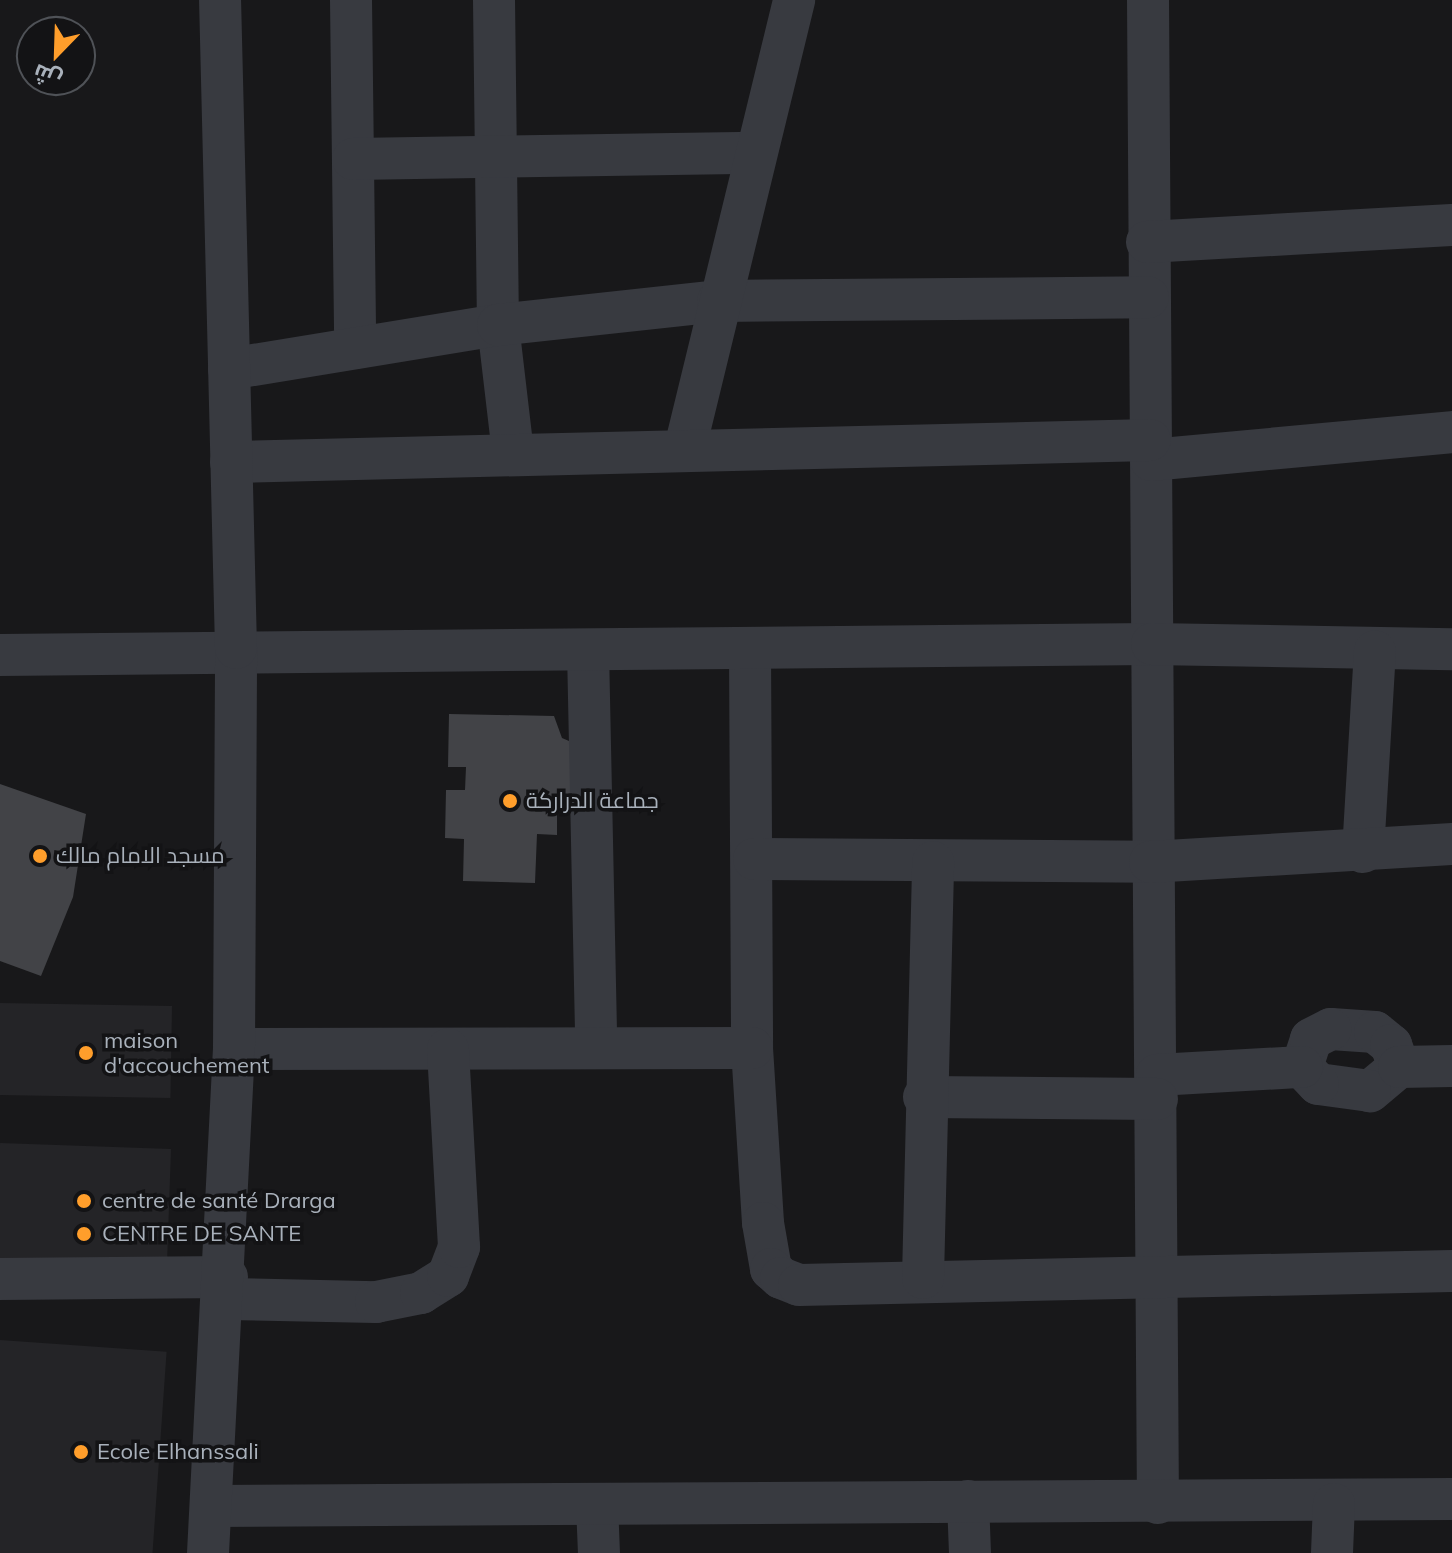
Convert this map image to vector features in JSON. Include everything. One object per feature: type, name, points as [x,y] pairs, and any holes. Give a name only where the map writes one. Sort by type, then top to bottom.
[{"type":"street","points":[[208,1553],[227,1288],[234,1049],[236,648],[220,0]]},
{"type":"street","points":[[351,0],[355,348]]},
{"type":"street","points":[[494,0],[498,325],[513,452]]},
{"type":"street","points":[[685,448],[718,301],[794,0]]},
{"type":"street","points":[[1148,0],[1147,242],[1152,644],[1150,862],[1157,1087],[1158,1503]]},
{"type":"street","points":[[353,159],[755,153]]},
{"type":"street","points":[[1147,242],[1452,225]]},
{"type":"street","points":[[229,369],[498,325],[718,301],[1148,297]]},
{"type":"street","points":[[231,462],[685,448],[1150,450],[1452,432]]},
{"type":"street","points":[[0,655],[236,648],[588,650],[1152,644],[1375,651],[1452,649]]},
{"type":"street","points":[[750,649],[754,859],[752,1048],[771,1269],[799,1285],[923,1278],[1156,1280],[1452,1271]]},
{"type":"street","points":[[588,650],[596,1046]]},
{"type":"street","points":[[1363,852],[1375,651]]},
{"type":"street","points":[[754,859],[1150,862],[1363,852],[1452,844]]},
{"type":"street","points":[[923,1278],[924,1097],[933,862]]},
{"type":"street","points":[[1302,1067],[1311,1039],[1331,1029],[1375,1032],[1391,1045],[1399,1067]]},
{"type":"street","points":[[234,1049],[752,1048]]},
{"type":"street","points":[[0,1279],[227,1288],[376,1302],[421,1293],[448,1276],[459,1247],[448,1049]]},
{"type":"street","points":[[924,1097],[1157,1087],[1302,1067],[1327,1088],[1370,1091],[1399,1067],[1452,1066]]},
{"type":"street","points":[[212,1506],[968,1501],[1334,1504],[1452,1499]]},
{"type":"street","points":[[968,1501],[970,1553]]},
{"type":"street","points":[[597,1504],[599,1553]]},
{"type":"street","points":[[1332,1553],[1334,1504]]},
{"type":"shaded area","name":"maison d'accouchement","points":[[0,1003],[172,1006],[170,1098],[0,1095]]},
{"type":"shaded area","name":"CENTRE DE SANTE","points":[[0,1143],[171,1149],[167,1264],[0,1258]]},
{"type":"shaded area","name":"Ecole Elhanssali","points":[[0,1340],[167,1352],[153,1553],[0,1553]]},
{"type":"building","name":"جماعة الدراركة","points":[[449,714],[554,716],[562,738],[576,744],[575,812],[557,812],[557,835],[537,834],[535,883],[463,881],[464,839],[445,838],[446,790],[465,790],[466,767],[448,767]]},
{"type":"building","name":"مسجد الامام مالك","points":[[0,784],[86,814],[73,897],[41,976],[0,961]]},
{"type":"place","name":"جماعة الدراركة","points":[[510,801]]},
{"type":"place","name":"مسجد الامام مالك","points":[[40,856]]},
{"type":"place","name":"maison d'accouchement","points":[[86,1053]]},
{"type":"place","name":"centre de santé Drarga","points":[[84,1201]]},
{"type":"place","name":"CENTRE DE SANTE","points":[[84,1234]]},
{"type":"place","name":"Ecole Elhanssali","points":[[81,1452]]}]
